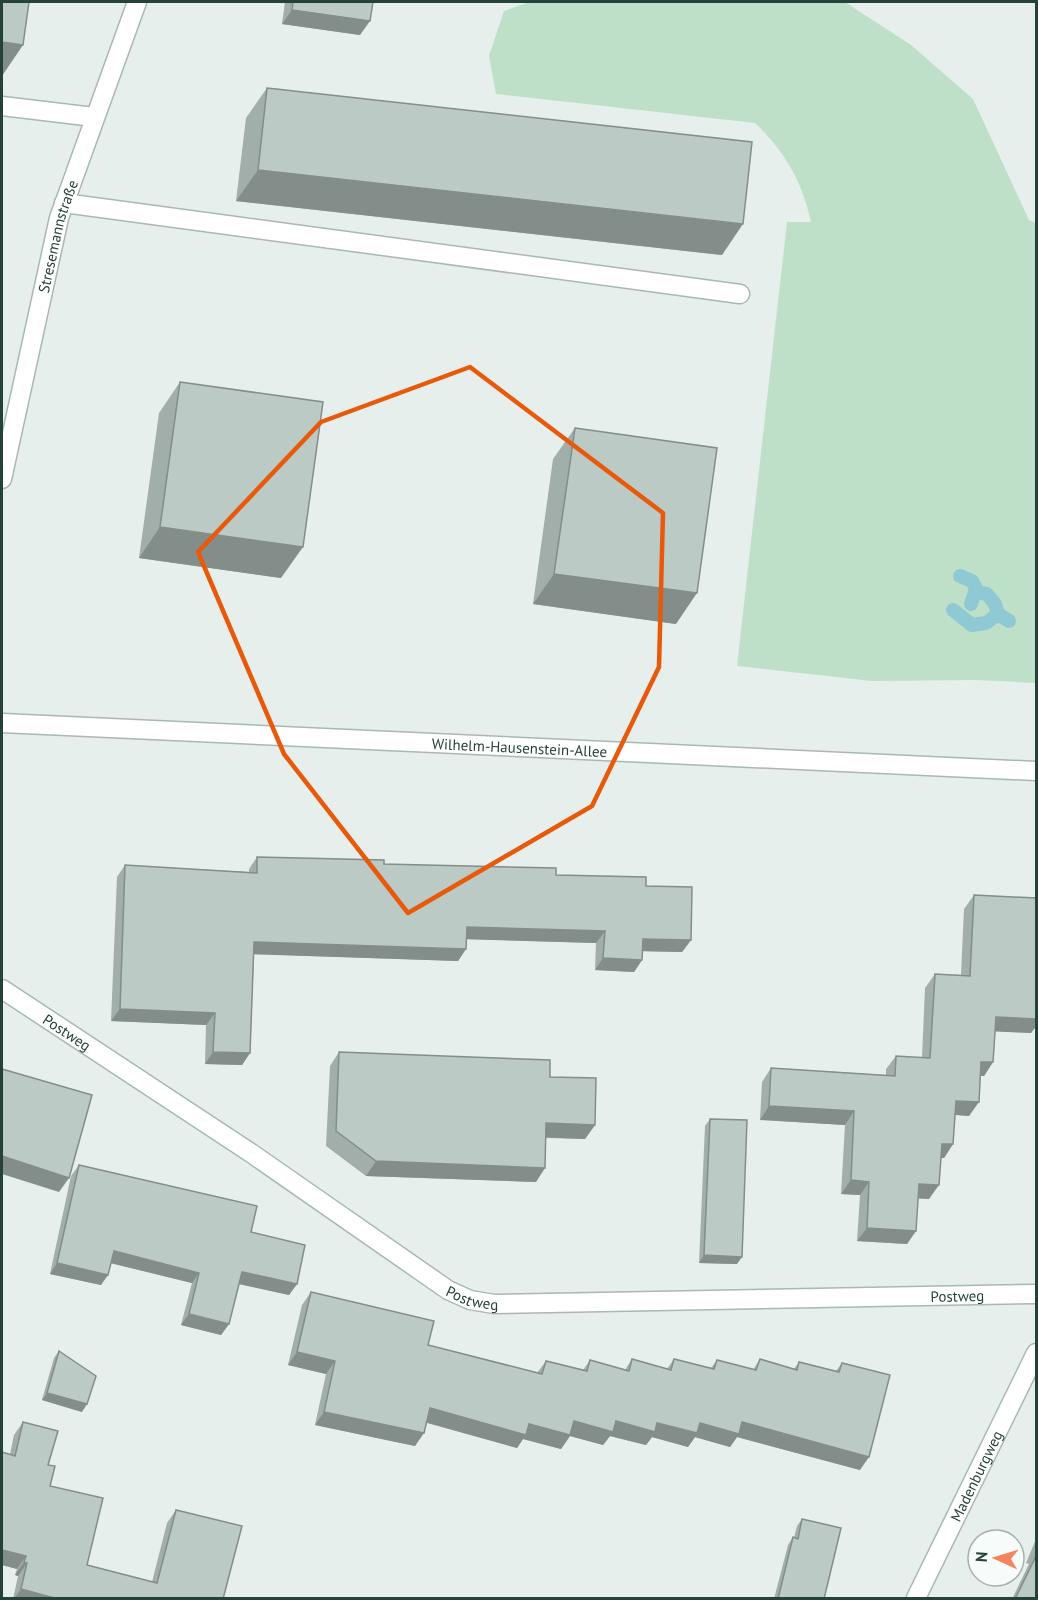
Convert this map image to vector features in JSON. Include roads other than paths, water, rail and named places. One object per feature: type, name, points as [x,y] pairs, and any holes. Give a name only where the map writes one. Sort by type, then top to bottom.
[{"type":"street","name":"Stresemannstraße","points":[[2,479],[63,203],[137,2]]},
{"type":"street","points":[[2,106],[94,117]]},
{"type":"street","points":[[63,203],[740,294]]},
{"type":"street","name":"Wilhelm-Hausenstein-Allee","points":[[2,723],[1036,771]]},
{"type":"street","name":"Postweg","points":[[2,988],[251,1153],[448,1290],[470,1300],[494,1304],[1036,1294]]},
{"type":"street","name":"Madenburgweg","points":[[916,1599],[1036,1353]]},
{"type":"waterway","points":[[960,576],[972,581],[978,592]]},
{"type":"waterway","points":[[971,604],[975,592],[987,594],[995,604],[998,614]]},
{"type":"waterway","points":[[953,610],[972,625],[986,623],[998,614],[1009,621]]}]
